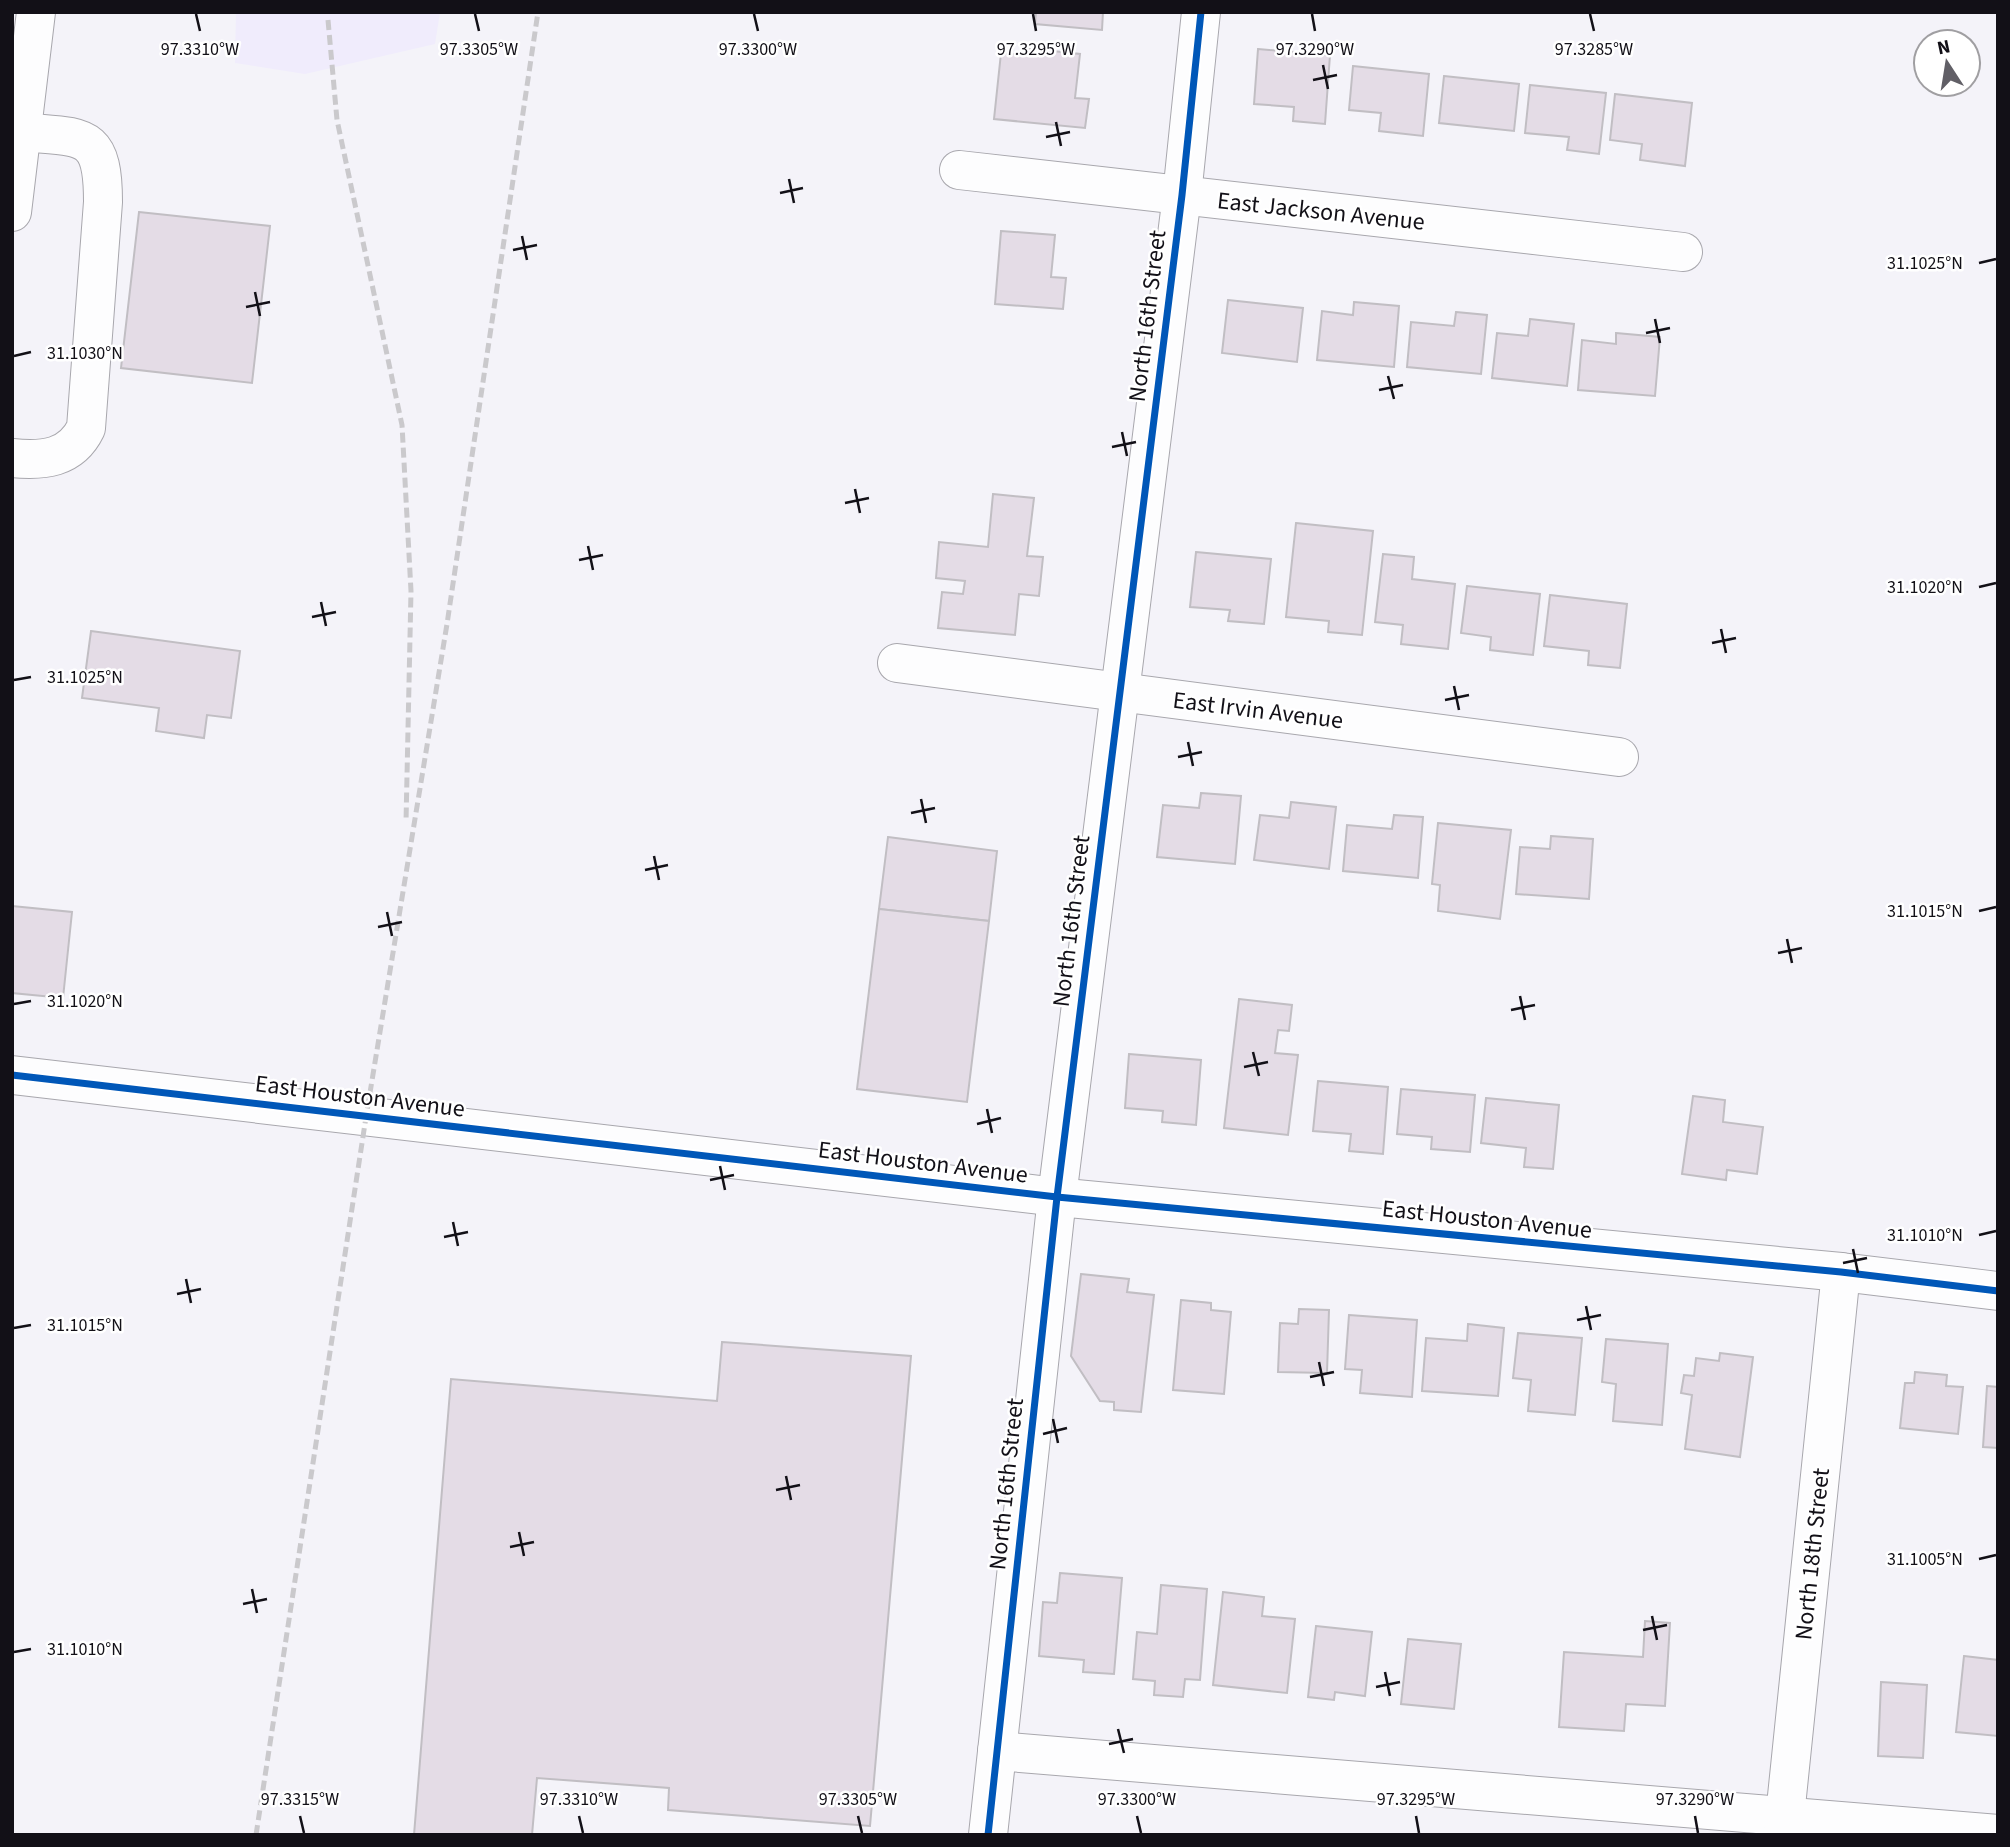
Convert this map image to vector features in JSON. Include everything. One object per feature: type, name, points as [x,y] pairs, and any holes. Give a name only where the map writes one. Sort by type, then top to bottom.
[{"type":"street","points":[[12,212],[36,12]]},
{"type":"street","name":"North 16th Street","points":[[988,1835],[1057,1197],[1182,195],[1201,12]]},
{"type":"street","points":[[12,458],[50,459],[69,450],[86,428],[103,202],[103,167],[93,146],[75,137],[22,132]]},
{"type":"street","name":"East Jackson Avenue","points":[[959,170],[1683,252]]},
{"type":"street","name":"East Irvin Avenue","points":[[897,663],[1619,757]]},
{"type":"street","name":"East Houston Avenue","points":[[12,1075],[1057,1197],[1841,1272],[1998,1291]]},
{"type":"street","name":"North 18th Street","points":[[1784,1826],[1841,1272]]},
{"type":"street","points":[[997,1751],[1784,1826],[1998,1834]]},
{"type":"shaded area","points":[[236,12],[440,12],[435,44],[305,74],[235,63]]},
{"type":"building","points":[[1036,12],[1103,12],[1102,30],[1035,24]]},
{"type":"building","points":[[1024,48],[1080,54],[1075,98],[1089,99],[1085,128],[994,119],[1001,53],[1023,55]]},
{"type":"building","points":[[1258,49],[1330,55],[1325,124],[1293,121],[1294,107],[1254,104]]},
{"type":"building","points":[[1353,66],[1429,74],[1423,136],[1379,131],[1381,113],[1349,110]]},
{"type":"building","points":[[1444,76],[1519,84],[1514,131],[1439,123]]},
{"type":"building","points":[[1530,85],[1606,93],[1599,154],[1567,150],[1569,137],[1525,133]]},
{"type":"building","points":[[1615,94],[1692,103],[1685,166],[1640,160],[1642,144],[1610,140]]},
{"type":"building","points":[[139,212],[270,226],[252,383],[121,368]]},
{"type":"building","points":[[1001,231],[1055,235],[1051,277],[1066,278],[1063,309],[995,304]]},
{"type":"building","points":[[1228,300],[1303,308],[1297,362],[1222,353]]},
{"type":"building","points":[[1354,302],[1399,306],[1394,367],[1317,360],[1322,311],[1353,315]]},
{"type":"building","points":[[1456,312],[1487,315],[1481,374],[1407,367],[1411,322],[1454,326]]},
{"type":"building","points":[[1530,319],[1574,324],[1567,386],[1492,378],[1497,333],[1528,336]]},
{"type":"building","points":[[1616,333],[1660,337],[1655,396],[1578,390],[1582,340],[1616,344]]},
{"type":"building","points":[[993,494],[1034,498],[1027,556],[1043,557],[1039,596],[1019,594],[1015,635],[938,628],[942,592],[963,594],[965,581],[936,578],[939,542],[988,547]]},
{"type":"building","points":[[1296,523],[1373,531],[1362,635],[1328,632],[1329,621],[1286,617]]},
{"type":"building","points":[[1196,552],[1271,559],[1264,624],[1228,621],[1230,610],[1190,607]]},
{"type":"building","points":[[1383,554],[1414,557],[1412,579],[1455,584],[1448,649],[1401,644],[1403,625],[1375,622]]},
{"type":"building","points":[[1467,586],[1540,594],[1533,655],[1490,650],[1491,637],[1461,633]]},
{"type":"building","points":[[1550,595],[1627,604],[1620,668],[1588,665],[1589,651],[1544,646]]},
{"type":"building","points":[[91,631],[240,651],[231,718],[207,715],[204,738],[156,731],[159,708],[82,698]]},
{"type":"building","points":[[1201,793],[1241,796],[1235,864],[1157,857],[1163,805],[1199,808]]},
{"type":"building","points":[[1291,802],[1336,807],[1329,869],[1254,860],[1260,815],[1289,818]]},
{"type":"building","points":[[1394,815],[1423,817],[1418,878],[1343,871],[1347,825],[1392,829]]},
{"type":"building","points":[[1438,823],[1511,830],[1500,919],[1438,911],[1440,885],[1432,884]]},
{"type":"building","points":[[1551,836],[1593,839],[1589,899],[1516,894],[1520,847],[1550,849]]},
{"type":"building","points":[[888,837],[997,851],[989,921],[879,909]]},
{"type":"building","points":[[12,906],[72,912],[63,998],[12,993]]},
{"type":"building","points":[[879,909],[989,921],[967,1102],[857,1089]]},
{"type":"building","points":[[1239,999],[1292,1005],[1289,1031],[1278,1030],[1275,1053],[1298,1055],[1288,1135],[1224,1128]]},
{"type":"building","points":[[1129,1054],[1201,1060],[1196,1125],[1162,1122],[1163,1111],[1125,1108]]},
{"type":"building","points":[[1318,1081],[1388,1087],[1383,1154],[1349,1151],[1351,1134],[1313,1131]]},
{"type":"building","points":[[1401,1089],[1475,1095],[1470,1152],[1431,1149],[1432,1137],[1397,1134]]},
{"type":"building","points":[[1693,1096],[1725,1100],[1723,1122],[1763,1127],[1757,1174],[1727,1170],[1726,1180],[1682,1174]]},
{"type":"building","points":[[1486,1098],[1559,1105],[1553,1169],[1524,1167],[1526,1148],[1481,1143]]},
{"type":"building","points":[[1081,1274],[1129,1279],[1127,1292],[1154,1295],[1141,1412],[1114,1410],[1114,1402],[1100,1401],[1071,1356]]},
{"type":"building","points":[[1181,1300],[1211,1303],[1211,1310],[1231,1312],[1224,1394],[1173,1390]]},
{"type":"building","points":[[1299,1309],[1329,1310],[1327,1373],[1278,1372],[1280,1323],[1298,1324]]},
{"type":"building","points":[[1349,1315],[1417,1320],[1412,1397],[1360,1393],[1362,1370],[1345,1369]]},
{"type":"building","points":[[1468,1324],[1504,1328],[1498,1396],[1422,1391],[1426,1338],[1467,1341]]},
{"type":"building","points":[[1518,1333],[1582,1338],[1575,1415],[1528,1411],[1531,1380],[1513,1378]]},
{"type":"building","points":[[1606,1339],[1668,1344],[1662,1425],[1613,1421],[1616,1384],[1602,1382]]},
{"type":"building","points":[[722,1342],[911,1356],[870,1826],[668,1810],[669,1788],[537,1778],[532,1835],[414,1835],[451,1379],[717,1401]]},
{"type":"building","points":[[1720,1353],[1753,1357],[1740,1457],[1685,1449],[1692,1395],[1681,1393],[1684,1375],[1694,1376],[1696,1358],[1719,1361]]},
{"type":"building","points":[[1915,1372],[1947,1375],[1946,1386],[1963,1387],[1958,1434],[1900,1428],[1905,1383],[1914,1383]]},
{"type":"building","points":[[1987,1386],[1998,1387],[1998,1448],[1983,1447]]},
{"type":"building","points":[[1060,1573],[1122,1578],[1114,1674],[1083,1672],[1084,1660],[1039,1656],[1043,1602],[1057,1603]]},
{"type":"building","points":[[1161,1585],[1207,1589],[1200,1680],[1185,1679],[1183,1697],[1154,1695],[1155,1681],[1133,1679],[1137,1632],[1157,1634]]},
{"type":"building","points":[[1223,1592],[1264,1597],[1262,1616],[1295,1619],[1287,1693],[1213,1685]]},
{"type":"building","points":[[1645,1621],[1670,1623],[1665,1706],[1626,1704],[1624,1731],[1559,1727],[1564,1652],[1643,1657]]},
{"type":"building","points":[[1316,1626],[1372,1632],[1365,1696],[1335,1692],[1334,1700],[1308,1697]]},
{"type":"building","points":[[1408,1639],[1461,1644],[1454,1709],[1401,1704]]},
{"type":"building","points":[[1964,1656],[1998,1660],[1998,1736],[1956,1732]]},
{"type":"building","points":[[1881,1682],[1927,1685],[1923,1758],[1878,1756]]},
{"type":"railway","points":[[256,1835],[366,1117],[447,624],[538,12]]},
{"type":"railway","points":[[328,20],[337,120],[402,425],[411,591],[406,822]]},
{"type":"cycle path","points":[[988,1835],[1057,1197],[1182,195],[1201,12]]},
{"type":"cycle path","points":[[12,1075],[1057,1197],[1841,1272],[1998,1291]]}]
